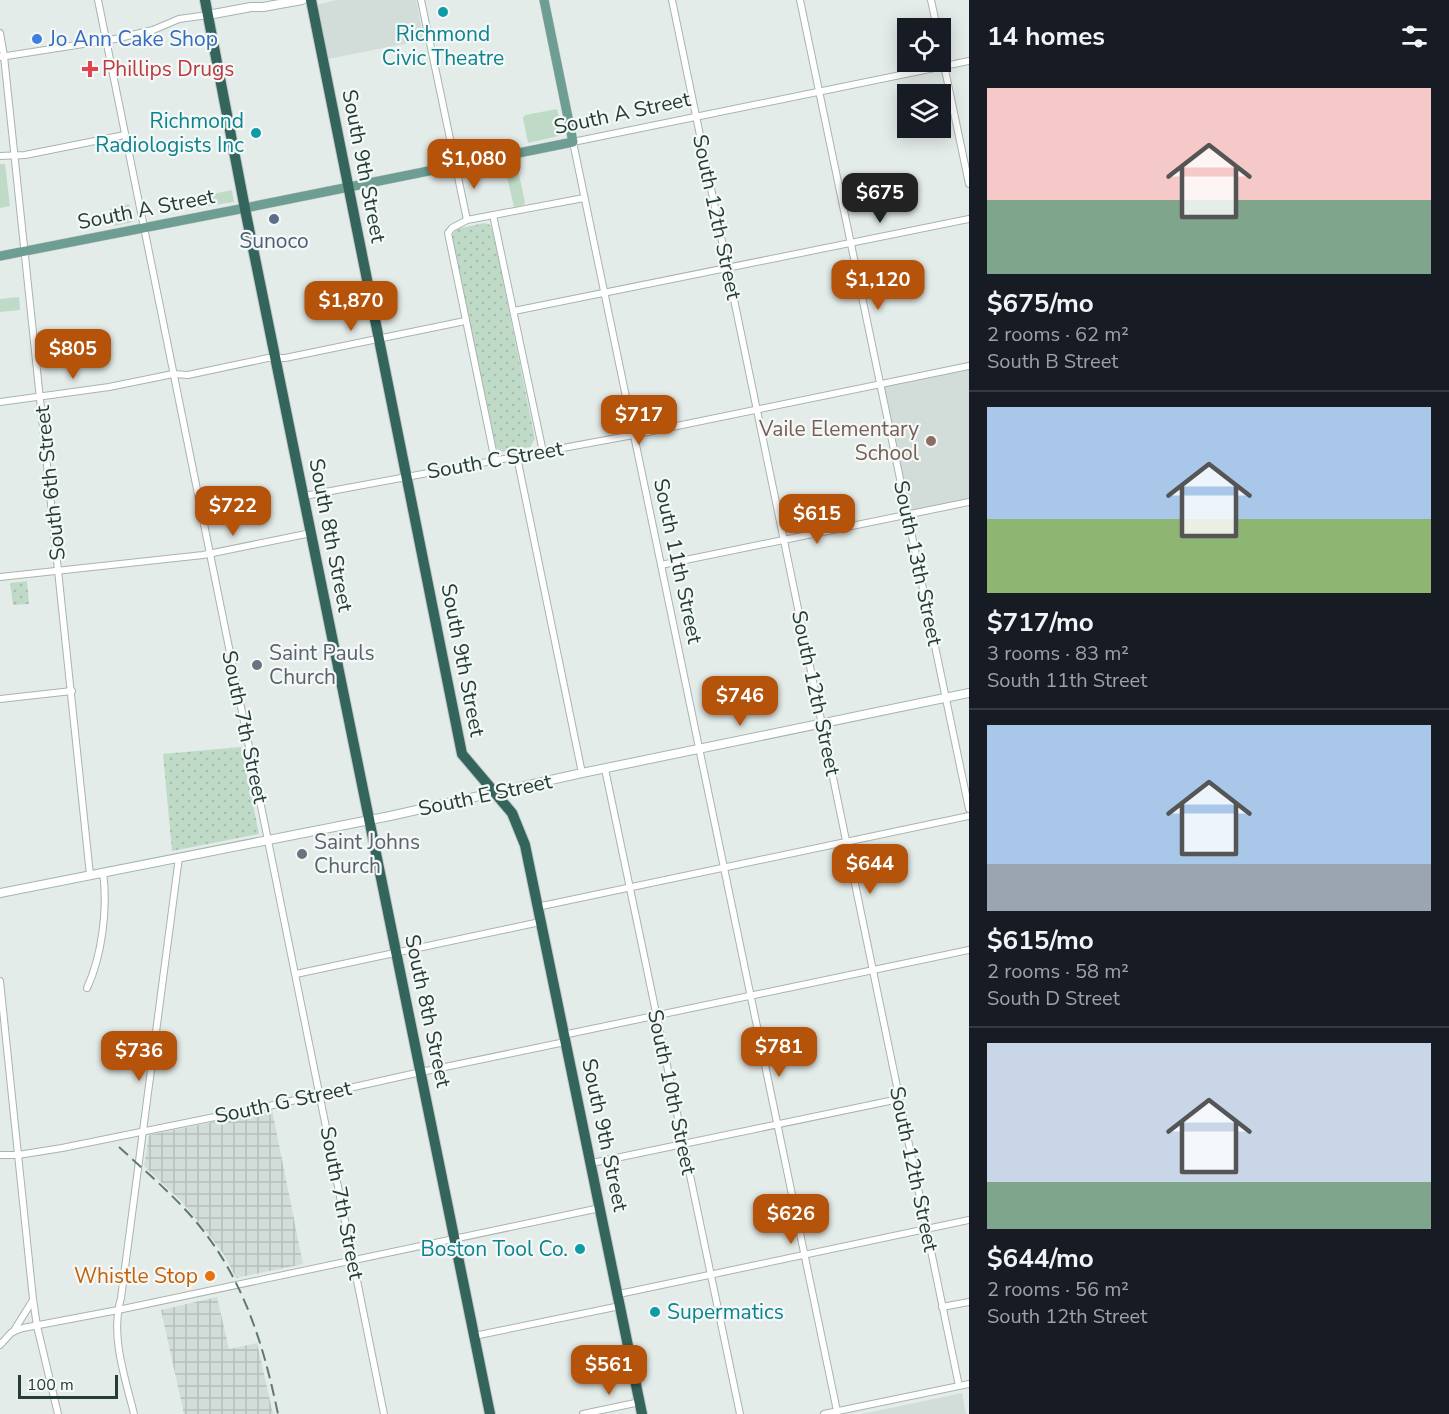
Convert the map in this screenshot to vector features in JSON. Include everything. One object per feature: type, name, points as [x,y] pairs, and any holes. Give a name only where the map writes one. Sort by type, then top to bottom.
[{"type":"highway","name":"South 8th Street","points":[[205,0],[245,208],[490,1414]]},
{"type":"highway","name":"South 9th Street","points":[[311,0],[462,754],[493,793],[504,802],[521,833],[592,1163],[642,1414]]},
{"type":"main road","name":"South 11th Street","points":[[544,0],[573,141]]},
{"type":"main road","name":"South A Street","points":[[0,255],[573,141]]},
{"type":"street","name":"South 7th Street","points":[[98,0],[384,1414]]},
{"type":"street","points":[[2,57],[107,40],[153,30],[179,19],[251,7],[263,8],[302,0]]},
{"type":"street","points":[[421,0],[467,220]]},
{"type":"street","name":"South 12th Street","points":[[672,0],[959,1386]]},
{"type":"street","name":"South 13th Street","points":[[801,0],[969,809]]},
{"type":"street","points":[[931,0],[935,18]]},
{"type":"street","name":"South 6th Street","points":[[0,33],[41,397],[90,875]]},
{"type":"street","name":"South A Street","points":[[951,65],[969,61]]},
{"type":"street","name":"South A Street","points":[[573,141],[916,72]]},
{"type":"street","points":[[946,72],[969,184]]},
{"type":"street","points":[[0,156],[14,156],[125,135]]},
{"type":"street","name":"South 11th Street","points":[[573,141],[837,1411]]},
{"type":"street","points":[[495,461],[448,233],[452,228],[467,220],[584,198]]},
{"type":"street","points":[[493,216],[543,452]]},
{"type":"street","points":[[514,311],[969,219]]},
{"type":"street","points":[[0,402],[123,384],[173,374],[188,375],[465,321]]},
{"type":"street","name":"South C Street","points":[[304,496],[633,435],[969,366]]},
{"type":"street","points":[[517,457],[582,773]]},
{"type":"street","points":[[661,566],[969,502]]},
{"type":"street","points":[[0,578],[209,554],[311,533]]},
{"type":"street","points":[[0,699],[72,691]]},
{"type":"street","name":"South E Street","points":[[0,893],[369,819],[969,693]]},
{"type":"street","name":"South 10th Street","points":[[605,769],[740,1414]]},
{"type":"street","points":[[537,907],[969,816]]},
{"type":"street","points":[[134,1414],[117,1336],[118,1310],[122,1298],[179,857]]},
{"type":"street","points":[[87,988],[96,969],[106,894],[103,872]]},
{"type":"street","points":[[296,974],[540,922]]},
{"type":"street","name":"South G Street","points":[[0,1155],[18,1155],[320,1094],[657,1017],[969,950]]},
{"type":"street","points":[[0,981],[33,1299],[58,1414]]},
{"type":"street","points":[[592,1163],[899,1099]]},
{"type":"street","points":[[12,1332],[601,1208]]},
{"type":"street","points":[[619,1294],[969,1220]]},
{"type":"street","points":[[0,1345],[12,1332],[33,1299]]},
{"type":"street","points":[[942,1307],[969,1302]]},
{"type":"street","points":[[474,1336],[621,1306]]},
{"type":"street","points":[[824,1414],[969,1384]]},
{"type":"street","points":[[584,1414],[640,1402]]},
{"type":"shaded area","points":[[336,0],[416,0],[424,40],[328,59],[317,5]]},
{"type":"shaded area","name":"Vaile Elementary School","points":[[969,366],[969,502],[908,515],[881,384]]},
{"type":"shaded area","points":[[272,1110],[303,1264],[236,1278],[225,1256],[206,1231],[182,1202],[144,1166],[149,1135]]},
{"type":"shaded area","points":[[217,1297],[229,1349],[257,1343],[273,1414],[184,1414],[161,1310]]},
{"type":"shaded area","points":[[962,1393],[966,1414],[862,1414]]},
{"type":"green space","points":[[557,109],[563,135],[528,143],[523,118],[525,115]]},
{"type":"green space","points":[[516,161],[525,202],[524,205],[514,207],[504,164]]},
{"type":"green space","points":[[0,164],[5,164],[10,206],[0,208]]},
{"type":"green space","points":[[232,190],[234,202],[196,208],[194,198]]},
{"type":"green space","points":[[129,204],[133,222],[114,226],[110,209]]},
{"type":"green space","points":[[485,223],[490,225],[493,232],[535,439],[530,447],[503,452],[497,449],[495,442],[452,237],[456,229]]},
{"type":"green space","points":[[19,297],[20,310],[0,312],[0,299]]},
{"type":"green space","points":[[27,581],[29,604],[13,605],[10,583]]},
{"type":"green space","points":[[241,747],[259,834],[172,851],[163,754]]},
{"type":"railway","points":[[119,1147],[184,1208],[224,1262],[237,1285],[257,1335],[278,1414]]},
{"type":"place","name":"Richmond Civic Theatre","points":[[443,12]]},
{"type":"place","name":"Jo Ann Cake Shop","points":[[37,39]]},
{"type":"place","name":"Phillips Drugs","points":[[90,69]]},
{"type":"place","name":"Richmond Radiologists Inc","points":[[256,133]]},
{"type":"place","name":"Sunoco","points":[[274,219]]},
{"type":"place","name":"Vaile Elementary School","points":[[931,441]]},
{"type":"place","name":"Saint Pauls Church","points":[[257,665]]},
{"type":"place","name":"Saint Johns Church","points":[[302,854]]},
{"type":"place","name":"Boston Tool Co.","points":[[580,1249]]},
{"type":"place","name":"Whistle Stop","points":[[210,1276]]},
{"type":"place","name":"Supermatics","points":[[655,1312]]}]
